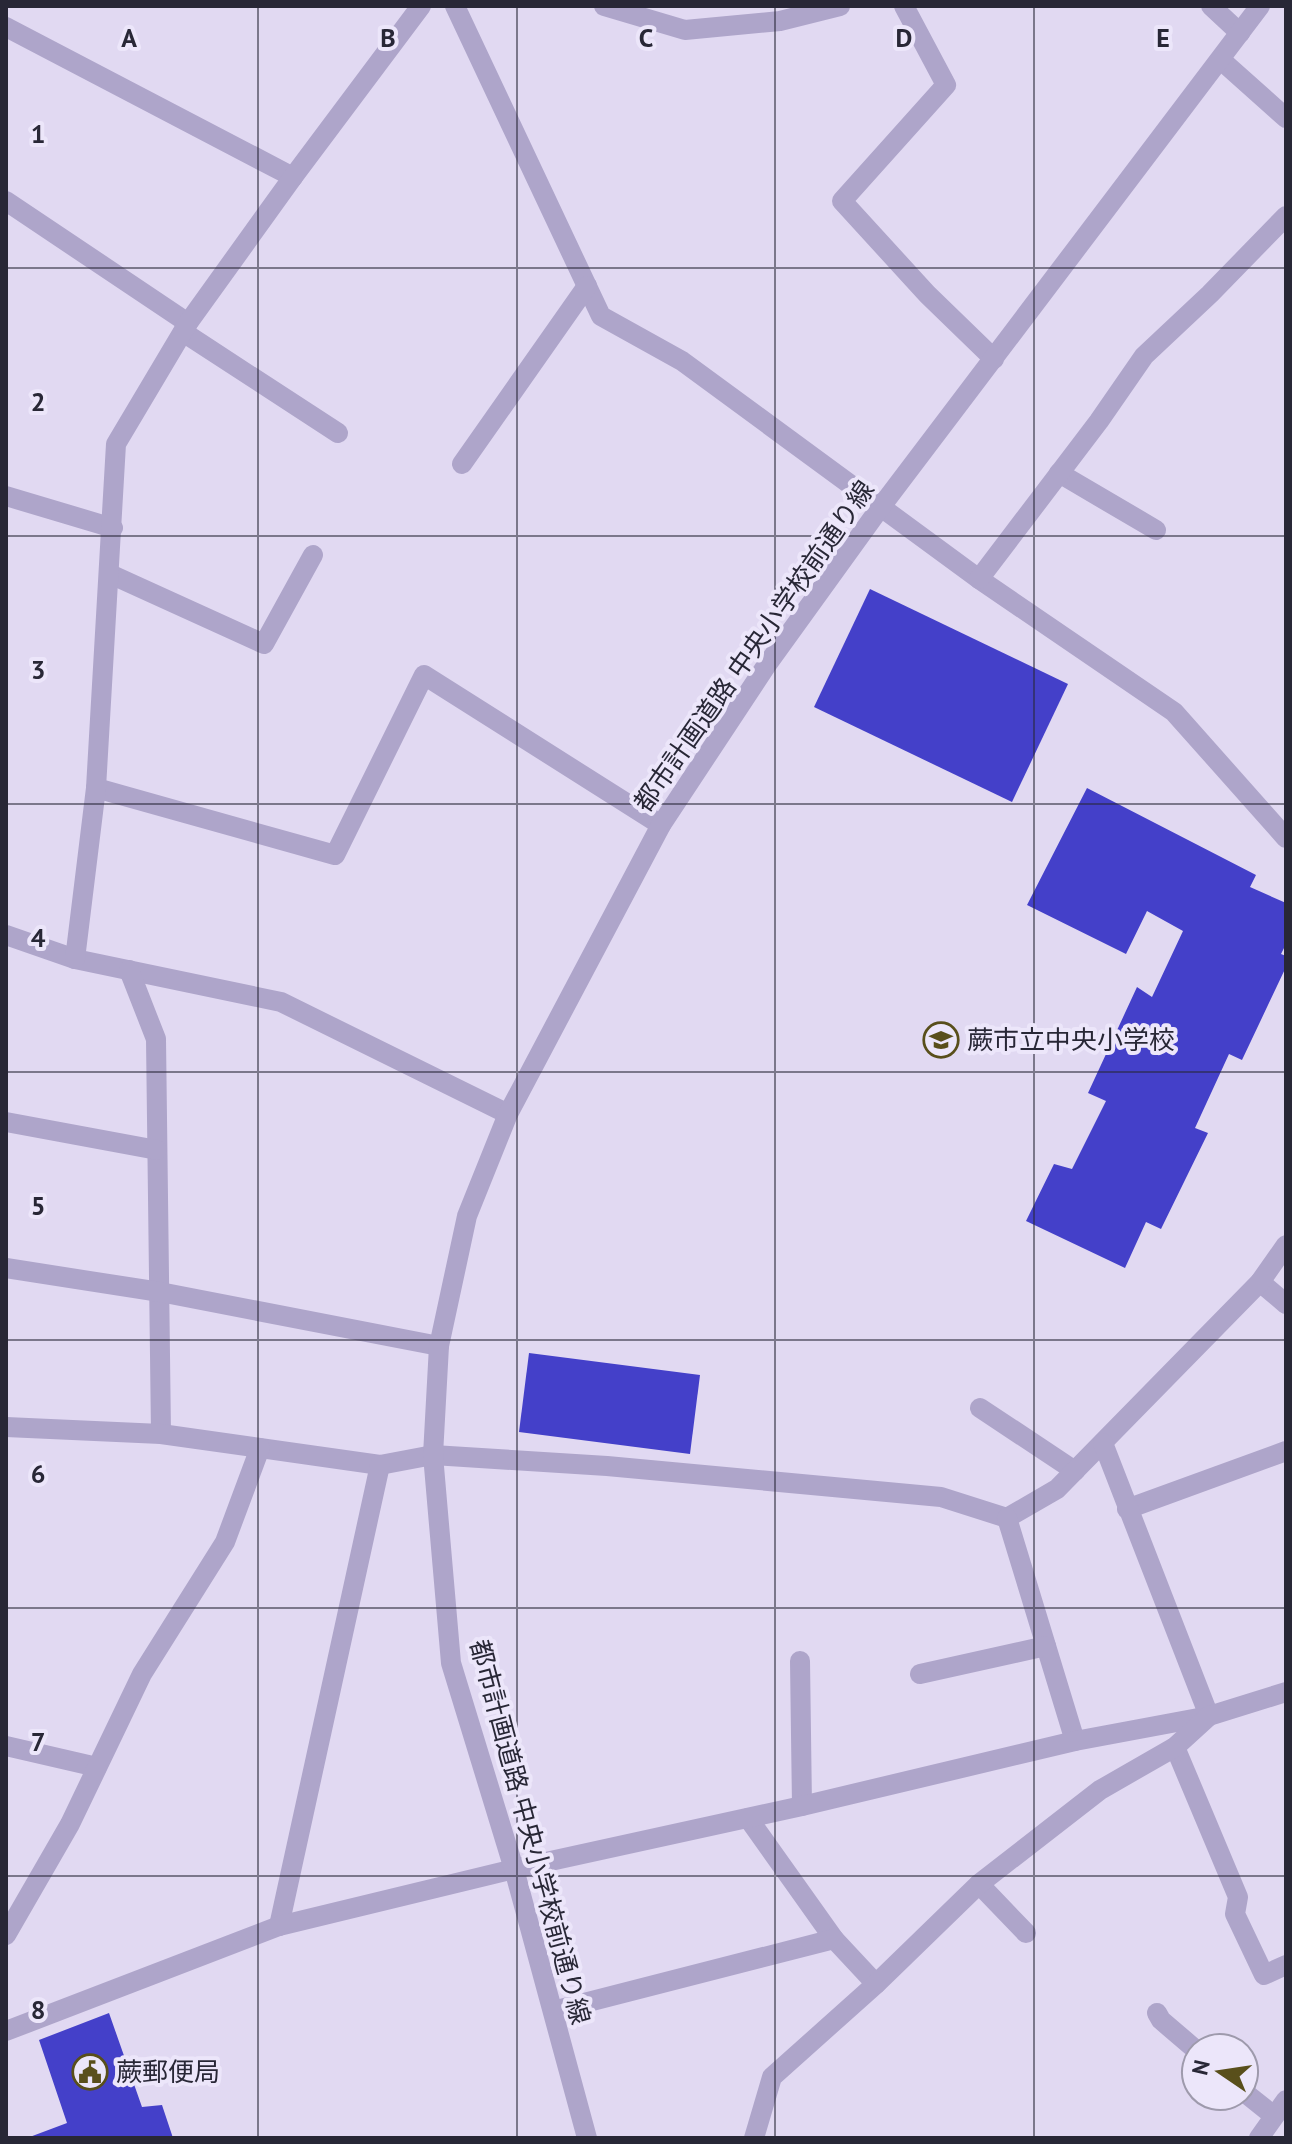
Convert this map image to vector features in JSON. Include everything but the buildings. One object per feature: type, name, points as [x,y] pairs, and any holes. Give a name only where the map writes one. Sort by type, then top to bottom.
[{"type":"street","points":[[75,959],[96,788],[116,444],[186,328],[293,177],[421,6]]},
{"type":"street","points":[[455,6],[601,316],[682,361],[979,579],[1174,712],[1286,838]]},
{"type":"street","points":[[604,6],[685,30],[780,21],[840,6]]},
{"type":"street","points":[[904,6],[946,85],[842,201],[927,294],[994,359]]},
{"type":"street","points":[[1211,6],[1240,33]]},
{"type":"street","name":"都市計画道路 中央小学校前通り線","points":[[587,2138],[514,1869],[451,1663],[433,1455],[439,1346],[467,1216],[508,1114],[661,825],[766,666],[880,508],[1260,6]]},
{"type":"street","points":[[6,27],[293,177]]},
{"type":"street","points":[[1221,60],[1286,118]]},
{"type":"street","points":[[6,201],[338,433]]},
{"type":"street","points":[[979,579],[1144,356],[1286,216]]},
{"type":"street","points":[[462,464],[587,286]]},
{"type":"street","points":[[1059,473],[1156,530]]},
{"type":"street","points":[[6,496],[113,528]]},
{"type":"street","points":[[110,574],[264,644],[313,555]]},
{"type":"street","points":[[96,788],[335,855],[424,675],[661,825]]},
{"type":"street","points":[[6,935],[75,959],[281,1002],[508,1114]]},
{"type":"street","points":[[129,970],[156,1039],[161,1434]]},
{"type":"street","points":[[6,1122],[157,1150]]},
{"type":"street","points":[[6,1427],[161,1434],[380,1465],[433,1455],[607,1466],[941,1497],[1007,1518],[1057,1489],[1260,1282],[1286,1245]]},
{"type":"street","points":[[6,1268],[160,1292],[439,1346]]},
{"type":"street","points":[[1260,1282],[1286,1304]]},
{"type":"street","points":[[980,1408],[1075,1471]]},
{"type":"street","points":[[1103,1443],[1209,1716]]},
{"type":"street","points":[[6,1935],[70,1824],[142,1674],[225,1542],[260,1448]]},
{"type":"street","points":[[1127,1509],[1286,1451]]},
{"type":"street","points":[[279,1926],[380,1465]]},
{"type":"street","points":[[1007,1518],[1075,1741]]},
{"type":"street","points":[[920,1674],[1046,1646]]},
{"type":"street","points":[[800,1661],[802,1806]]},
{"type":"street","points":[[6,2031],[279,1926],[1075,1741],[1209,1716],[1286,1692]]},
{"type":"street","points":[[754,2138],[772,2077],[876,1984],[979,1884],[1100,1790],[1175,1747],[1209,1716]]},
{"type":"street","points":[[6,1746],[97,1767]]},
{"type":"street","points":[[1175,1747],[1238,1897],[1235,1914],[1264,1975],[1286,1965]]},
{"type":"street","points":[[748,1818],[834,1939],[876,1984]]},
{"type":"street","points":[[979,1884],[1026,1933]]},
{"type":"street","points":[[553,2011],[834,1939]]},
{"type":"street","points":[[1157,2013],[1180,2036]]},
{"type":"street","points":[[1259,2138],[1280,2108],[1260,2099]]},
{"type":"place","name":"蕨市立中央小学校","points":[[941,1040]]},
{"type":"place","name":"蕨郵便局","points":[[90,2072]]}]
